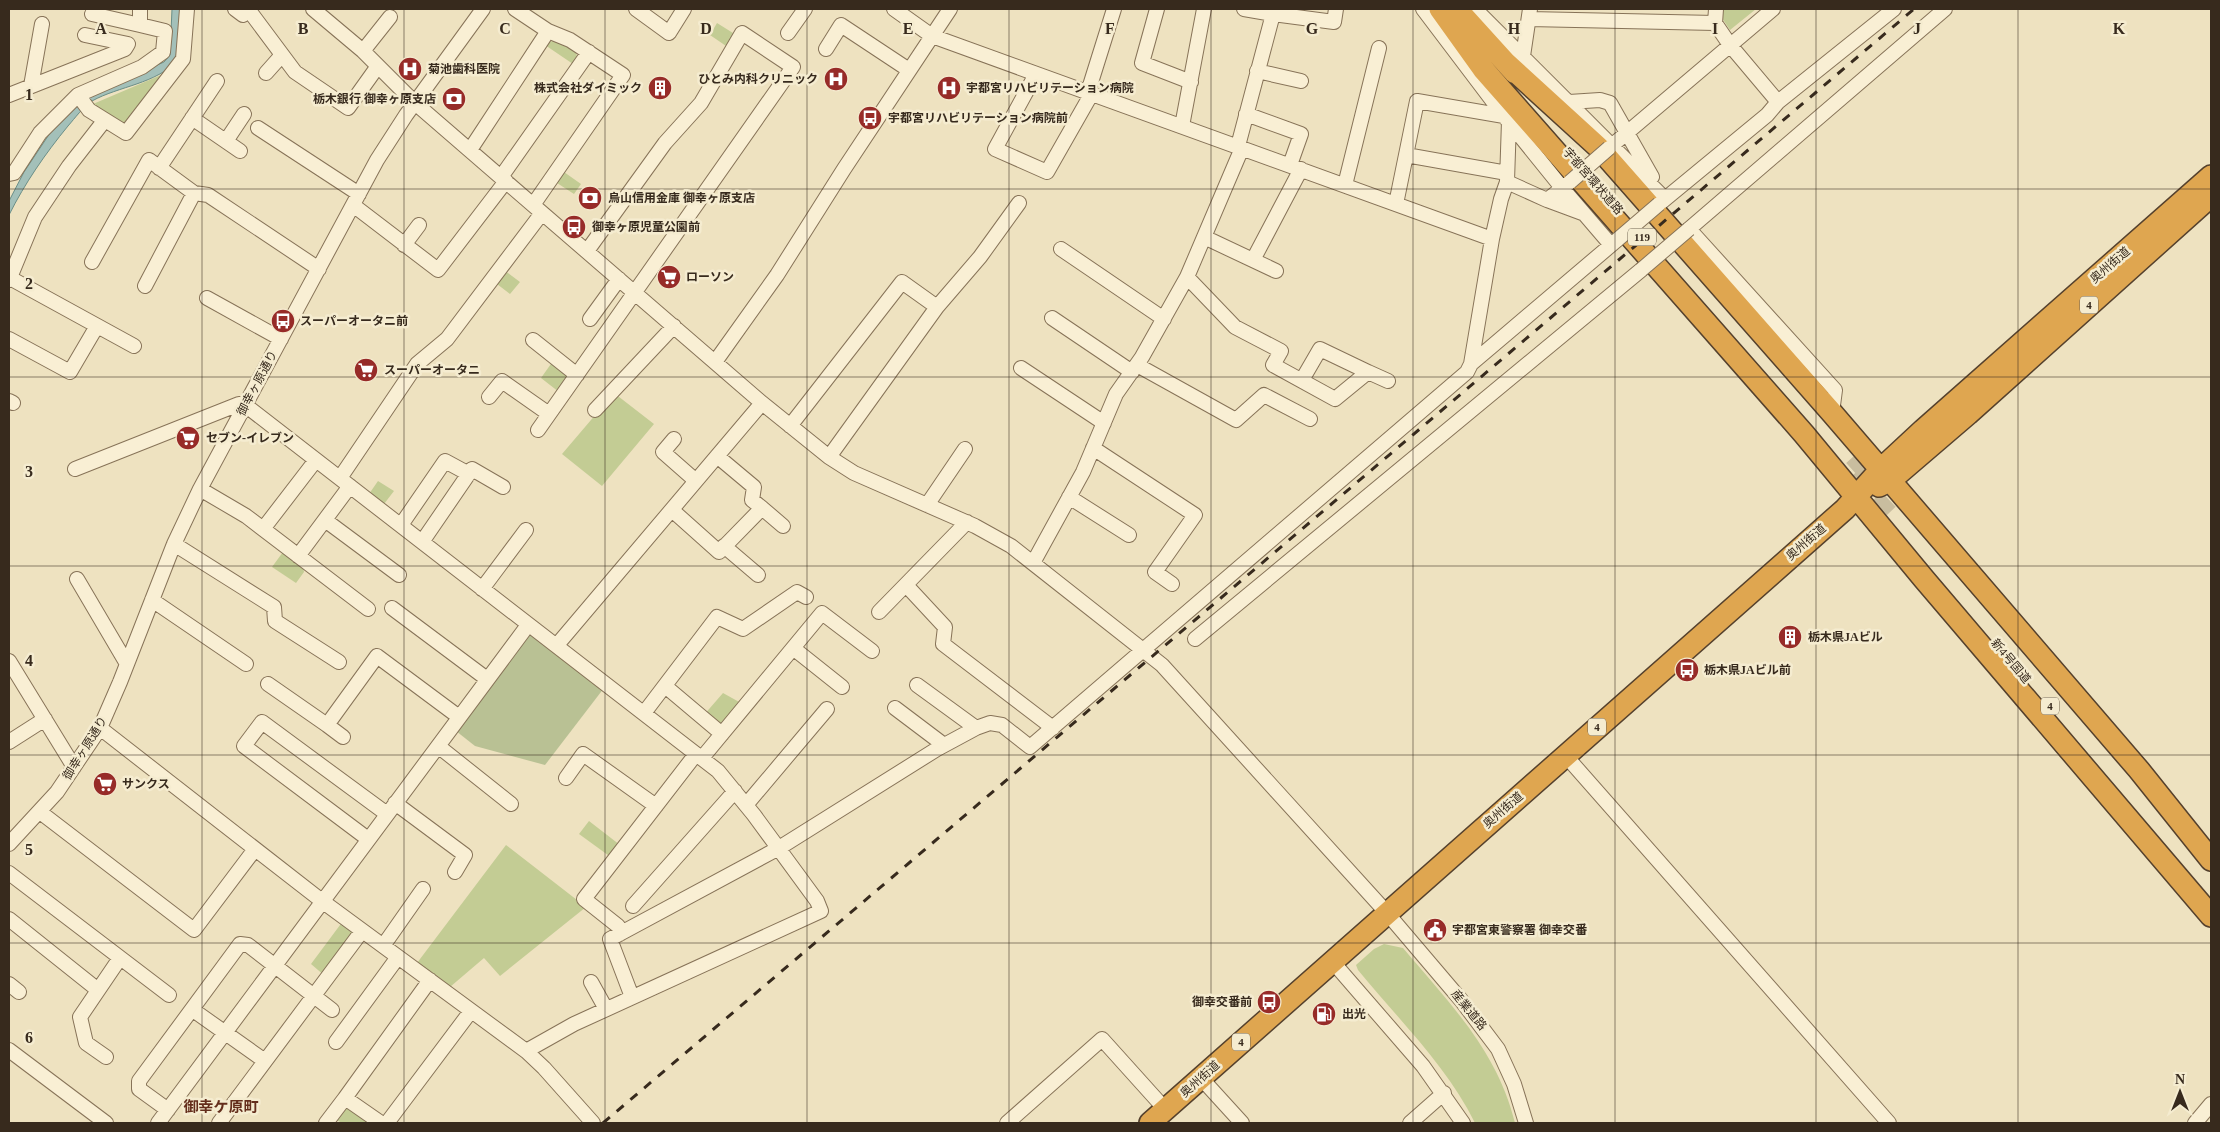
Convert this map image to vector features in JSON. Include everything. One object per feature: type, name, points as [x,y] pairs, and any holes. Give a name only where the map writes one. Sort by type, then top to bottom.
[{"type":"highway","name":"宇都宮環状道路","points":[[1440,9],[1848,461],[1515,60],[1457,9]]},
{"type":"highway","points":[[1440,9],[1470,52],[1501,91],[1804,434],[1856,498],[2211,916]]},
{"type":"highway","points":[[1515,60],[1598,147],[1886,474],[2139,770],[2211,860]]},
{"type":"highway","name":"奥州街道","points":[[1886,474],[2211,176]]},
{"type":"highway","name":"奥州街道","points":[[1157,1116],[1856,498],[1968,414],[2211,196]]},
{"type":"highway","name":"新4号国道","points":[[2211,873],[1892,509],[2211,899]]},
{"type":"street","points":[[140,9],[140,25]]},
{"type":"street","points":[[78,96],[90,110],[104,121],[126,133],[183,58],[187,9]]},
{"type":"street","points":[[235,9],[243,15],[248,9],[295,72],[348,108],[378,66]]},
{"type":"street","name":"産業道路","points":[[313,9],[363,51],[415,103],[762,403],[829,457],[854,473],[967,522],[1011,546],[1162,665],[1387,913],[1489,1035],[1514,1084],[1526,1123]]},
{"type":"street","name":"御幸ヶ原通り","points":[[9,844],[40,812],[100,728],[174,544],[200,489],[398,126],[483,9]]},
{"type":"street","points":[[298,556],[325,520],[345,482],[417,364],[447,340],[538,209],[623,75],[570,40],[548,31],[515,9]]},
{"type":"street","points":[[636,9],[668,33],[684,9]]},
{"type":"street","points":[[788,33],[805,9]]},
{"type":"street","points":[[894,9],[932,36],[1296,167],[1492,240]]},
{"type":"street","points":[[715,362],[777,275],[950,9]]},
{"type":"street","points":[[1036,74],[995,149],[1047,172],[1090,93],[1114,9]]},
{"type":"street","points":[[1158,9],[1142,63],[1191,82]]},
{"type":"street","points":[[1182,126],[1204,11],[1190,9]]},
{"type":"street","points":[[1244,9],[1334,22],[1336,9]]},
{"type":"street","points":[[1423,9],[1507,119],[1566,186],[1585,214],[1614,242]]},
{"type":"street","points":[[1475,9],[1515,60],[1569,102],[1662,201]]},
{"type":"street","points":[[1716,9],[1715,23],[1730,45],[1778,102]]},
{"type":"street","points":[[1547,200],[1566,186],[1773,9]]},
{"type":"street","points":[[1471,364],[1662,201],[1767,116],[1778,102],[1894,9]]},
{"type":"street","points":[[1195,639],[1641,270],[1945,9]]},
{"type":"street","points":[[9,174],[14,173],[40,133],[78,96],[142,67],[163,52],[165,31],[92,14]]},
{"type":"street","points":[[1034,563],[1093,448],[1116,394],[1134,368],[1187,277],[1240,147],[1246,114],[1273,14]]},
{"type":"street","points":[[1515,60],[1530,14],[1715,23]]},
{"type":"street","points":[[363,51],[390,17]]},
{"type":"street","points":[[31,86],[42,24]]},
{"type":"street","points":[[826,48],[841,26],[909,70]]},
{"type":"street","points":[[470,150],[548,31]]},
{"type":"street","points":[[538,430],[793,67],[742,33],[701,103],[665,143],[587,251]]},
{"type":"street","points":[[9,95],[125,49],[128,44],[85,35]]},
{"type":"street","points":[[1345,185],[1379,48]]},
{"type":"street","points":[[258,128],[356,200],[404,245],[438,270],[504,179],[589,52]]},
{"type":"street","points":[[266,73],[282,55]]},
{"type":"street","points":[[1257,71],[1301,81]]},
{"type":"street","points":[[159,168],[217,81]]},
{"type":"street","points":[[1569,102],[1606,100],[1614,108],[1662,201]]},
{"type":"street","points":[[1396,204],[1417,101],[1507,119]]},
{"type":"street","points":[[226,141],[244,114]]},
{"type":"street","points":[[1246,114],[1301,134],[1296,167],[1253,260]]},
{"type":"street","points":[[192,118],[240,151]]},
{"type":"street","points":[[632,997],[610,939],[779,848],[944,745],[976,728],[990,722],[1002,725],[1030,746],[1467,372],[1471,364],[1492,240],[1507,178],[1507,119]]},
{"type":"street","points":[[104,121],[69,166],[35,217],[9,279],[134,346]]},
{"type":"street","points":[[1406,155],[1507,178],[1547,200],[1585,214]]},
{"type":"street","points":[[92,262],[149,160],[194,193],[208,195],[319,269]]},
{"type":"street","points":[[145,286],[194,193]]},
{"type":"street","points":[[829,457],[938,307],[980,257],[1019,203]]},
{"type":"street","points":[[404,245],[419,225]]},
{"type":"street","points":[[1689,229],[1835,390],[1832,412]]},
{"type":"street","points":[[1204,237],[1276,271]]},
{"type":"street","points":[[1061,248],[1164,318]]},
{"type":"street","points":[[1187,277],[1235,327],[1281,351],[1273,365],[1335,399],[1368,372]]},
{"type":"street","points":[[590,319],[619,279]]},
{"type":"street","points":[[790,426],[902,282],[938,307]]},
{"type":"street","points":[[207,298],[281,338]]},
{"type":"street","points":[[1052,318],[1134,368],[1236,420],[1264,396],[1310,418]]},
{"type":"street","points":[[9,339],[70,372],[97,326]]},
{"type":"street","points":[[595,410],[674,326]]},
{"type":"street","points":[[533,340],[577,375]]},
{"type":"street","points":[[1302,380],[1320,348],[1388,381]]},
{"type":"street","points":[[1021,368],[1104,423]]},
{"type":"street","points":[[489,397],[502,381],[549,414]]},
{"type":"street","points":[[557,645],[762,403]]},
{"type":"street","points":[[75,470],[239,404],[245,405],[718,771],[779,848],[817,901],[821,911],[574,1024],[526,1051]]},
{"type":"street","points":[[674,440],[663,452],[696,481]]},
{"type":"street","points":[[1093,448],[1195,516],[1155,572],[1172,584]]},
{"type":"street","points":[[927,505],[965,449]]},
{"type":"street","points":[[717,456],[754,487],[752,500],[783,526]]},
{"type":"street","points":[[264,529],[316,460]]},
{"type":"street","points":[[401,525],[445,461],[469,474]]},
{"type":"street","points":[[422,542],[472,470],[503,487]]},
{"type":"street","points":[[200,489],[246,516],[368,609]]},
{"type":"street","points":[[1069,497],[1129,535]]},
{"type":"street","points":[[672,510],[719,552],[762,508]]},
{"type":"street","points":[[325,520],[399,575]]},
{"type":"street","points":[[879,612],[967,522]]},
{"type":"street","points":[[482,589],[526,530]]},
{"type":"street","points":[[174,544],[274,607],[274,621],[339,662]]},
{"type":"street","points":[[724,546],[758,575]]},
{"type":"street","points":[[77,580],[127,664]]},
{"type":"street","points":[[906,585],[945,627],[944,644],[1053,728]]},
{"type":"street","points":[[644,713],[717,617],[743,629],[797,592],[806,597]]},
{"type":"street","points":[[152,600],[246,664]]},
{"type":"street","points":[[392,608],[487,679]]},
{"type":"street","points":[[620,934],[618,926],[584,899],[656,806],[699,756],[722,734],[822,613],[872,651]]},
{"type":"street","points":[[158,1123],[528,625]]},
{"type":"street","points":[[793,648],[842,687]]},
{"type":"street","points":[[328,725],[377,656],[459,716]]},
{"type":"street","points":[[9,661],[74,766]]},
{"type":"street","points":[[268,684],[343,737]]},
{"type":"street","points":[[917,685],[976,728]]},
{"type":"street","points":[[665,686],[722,734]]},
{"type":"street","points":[[895,708],[944,745]]},
{"type":"street","points":[[746,805],[827,709]]},
{"type":"street","points":[[9,742],[45,720]]},
{"type":"street","points":[[368,839],[244,746],[262,722],[465,855],[455,872]]},
{"type":"street","points":[[100,728],[322,901],[526,1051],[544,1068],[589,1122]]},
{"type":"street","points":[[438,746],[511,804]]},
{"type":"street","points":[[566,778],[583,754],[656,806]]},
{"type":"street","points":[[1565,755],[1889,1123]]},
{"type":"street","points":[[633,906],[735,791]]},
{"type":"street","points":[[40,812],[194,930],[255,849]]},
{"type":"street","points":[[9,873],[169,995]]},
{"type":"street","points":[[383,946],[423,889]]},
{"type":"street","points":[[9,919],[98,990]]},
{"type":"street","points":[[219,1123],[362,931]]},
{"type":"street","points":[[168,1110],[139,1089],[139,1081],[240,944],[248,945],[332,1010]]},
{"type":"street","points":[[336,1042],[398,957]]},
{"type":"street","points":[[106,1056],[86,1043],[80,1017],[120,958]]},
{"type":"street","points":[[1332,961],[1407,1047],[1444,1093],[1463,1123]]},
{"type":"street","points":[[326,1123],[430,980]]},
{"type":"street","points":[[591,982],[606,1010]]},
{"type":"street","points":[[193,1010],[265,1061]]},
{"type":"street","points":[[387,1123],[471,1011]]},
{"type":"street","points":[[1007,1123],[1102,1040],[1157,1116]]},
{"type":"street","points":[[9,1050],[106,1123]]},
{"type":"street","points":[[1201,1078],[1242,1123]]},
{"type":"street","points":[[1410,1123],[1444,1093]]},
{"type":"street","points":[[345,1098],[381,1123]]},
{"type":"street","points":[[2195,1123],[2211,1104]]},
{"type":"green space","points":[[1722,9],[1756,9],[1730,30],[1722,18]]},
{"type":"green space","points":[[717,23],[733,33],[734,40],[729,48],[710,35]]},
{"type":"green space","points":[[554,40],[576,52],[577,57],[573,64],[545,45]]},
{"type":"green space","points":[[161,75],[163,78],[128,124],[121,125],[93,104]]},
{"type":"green space","points":[[564,172],[581,184],[574,194],[557,183]]},
{"type":"green space","points":[[504,270],[520,282],[510,294],[497,284],[497,280]]},
{"type":"green space","points":[[553,361],[569,376],[559,392],[541,378]]},
{"type":"green space","points":[[614,393],[654,424],[602,486],[562,454]]},
{"type":"green space","points":[[378,481],[394,491],[384,504],[369,494]]},
{"type":"green space","points":[[283,552],[303,567],[304,572],[296,583],[272,567]]},
{"type":"green space","points":[[527,634],[537,636],[604,688],[545,765],[475,746],[456,731]]},
{"type":"green space","points":[[723,693],[741,703],[720,730],[703,716]]},
{"type":"green space","points":[[589,821],[620,845],[612,858],[579,834]]},
{"type":"green space","points":[[506,845],[586,907],[500,976],[484,958],[450,987],[417,963]]},
{"type":"green space","points":[[343,921],[358,933],[325,976],[311,964]]},
{"type":"green space","points":[[1384,944],[1403,948],[1470,1029],[1497,1073],[1515,1123],[1475,1123],[1464,1102],[1436,1062],[1358,970],[1356,965],[1374,949]]},
{"type":"green space","points":[[348,1106],[371,1123],[342,1123],[335,1119],[343,1107]]},
{"type":"water","points":[[172,9],[181,9],[178,60],[169,68],[148,80],[103,96],[85,106],[43,158],[9,215],[9,201],[24,172],[50,133],[76,105],[88,95],[164,62],[170,55]]},
{"type":"tunnel","points":[[1854,456],[1882,487]]},
{"type":"tunnel","points":[[1852,476],[1888,514]]},
{"type":"railway","points":[[603,1123],[1914,9]]},
{"type":"place","name":"菊池歯科医院","points":[[410,69]]},
{"type":"place","name":"ひとみ内科クリニック","points":[[836,79]]},
{"type":"place","name":"株式会社ダイミック","points":[[660,88]]},
{"type":"place","name":"宇都宮リハビリテーション病院","points":[[949,88]]},
{"type":"place","name":"栃木銀行 御幸ヶ原支店","points":[[454,99]]},
{"type":"place","name":"宇都宮リハビリテーション病院前","points":[[870,118]]},
{"type":"place","name":"烏山信用金庫 御幸ヶ原支店","points":[[590,198]]},
{"type":"place","name":"御幸ヶ原児童公園前","points":[[574,227]]},
{"type":"place","name":"ローソン","points":[[669,277]]},
{"type":"place","name":"スーパーオータニ前","points":[[283,321]]},
{"type":"place","name":"スーパーオータニ","points":[[366,370]]},
{"type":"place","name":"セブン-イレブン","points":[[188,438]]},
{"type":"place","name":"栃木県JAビル","points":[[1790,637]]},
{"type":"place","name":"栃木県JAビル前","points":[[1687,670]]},
{"type":"place","name":"サンクス","points":[[105,784]]},
{"type":"place","name":"宇都宮東警察署 御幸交番","points":[[1435,930]]},
{"type":"place","name":"御幸交番前","points":[[1269,1002]]},
{"type":"place","name":"出光","points":[[1324,1014]]},
{"type":"district","name":"御幸ケ原町","points":[[221,1107]]}]
